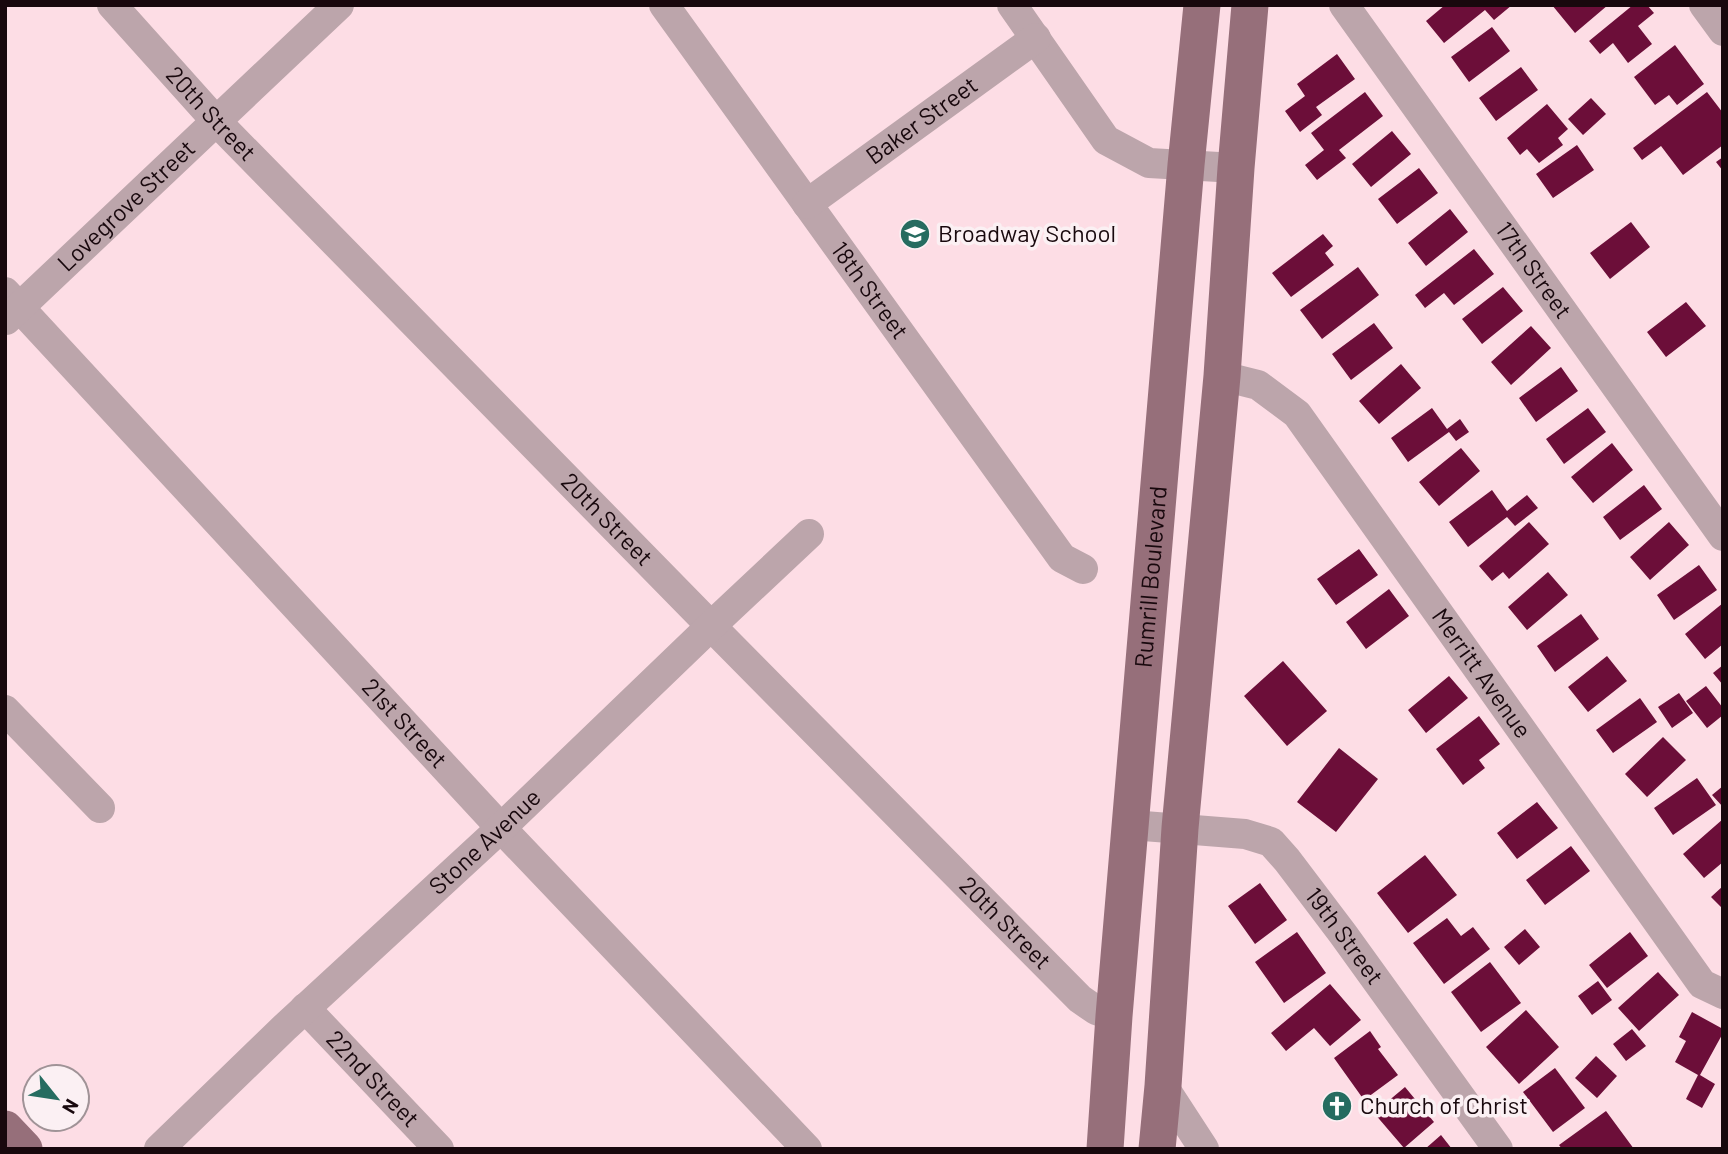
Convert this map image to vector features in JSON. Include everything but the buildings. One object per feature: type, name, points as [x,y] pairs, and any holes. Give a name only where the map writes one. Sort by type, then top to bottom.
[{"type":"main road","name":"Rumrill Boulevard","points":[[1105,1149],[1186,165],[1202,5]]},
{"type":"main road","points":[[1158,1142],[1180,828],[1222,376],[1250,5]]},
{"type":"main road","points":[[1114,1016],[1132,1025],[1140,1035],[1143,1046],[1139,1108],[1158,1142]]},
{"type":"main road","points":[[5,1129],[24,1149]]},
{"type":"street","name":"20th Street","points":[[112,5],[216,121],[1080,999],[1096,1010],[1114,1016]]},
{"type":"street","name":"Lovegrove Street","points":[[10,307],[216,121],[339,5]]},
{"type":"street","name":"18th Street","points":[[664,5],[1062,558],[1083,569]]},
{"type":"street","points":[[1012,5],[1106,140],[1149,163],[1236,168]]},
{"type":"street","name":"17th Street","points":[[1344,5],[1723,536]]},
{"type":"street","points":[[1704,5],[1723,32]]},
{"type":"street","name":"Baker Street","points":[[807,204],[1036,38]]},
{"type":"street","name":"21st Street","points":[[10,307],[807,1149]]},
{"type":"street","name":"Merritt Avenue","points":[[1222,376],[1258,385],[1297,414],[1702,984],[1723,994]]},
{"type":"street","name":"Stone Avenue","points":[[159,1149],[306,1008],[502,828],[809,534]]},
{"type":"street","points":[[5,710],[100,808]]},
{"type":"street","name":"19th Street","points":[[1131,825],[1245,834],[1270,842],[1287,860],[1343,934],[1498,1149]]},
{"type":"street","name":"22nd Street","points":[[306,1008],[439,1149]]},
{"type":"street","points":[[1163,1086],[1205,1149]]},
{"type":"place","name":"Broadway School","points":[[915,234]]},
{"type":"place","name":"Church of Christ","points":[[1337,1106]]}]
